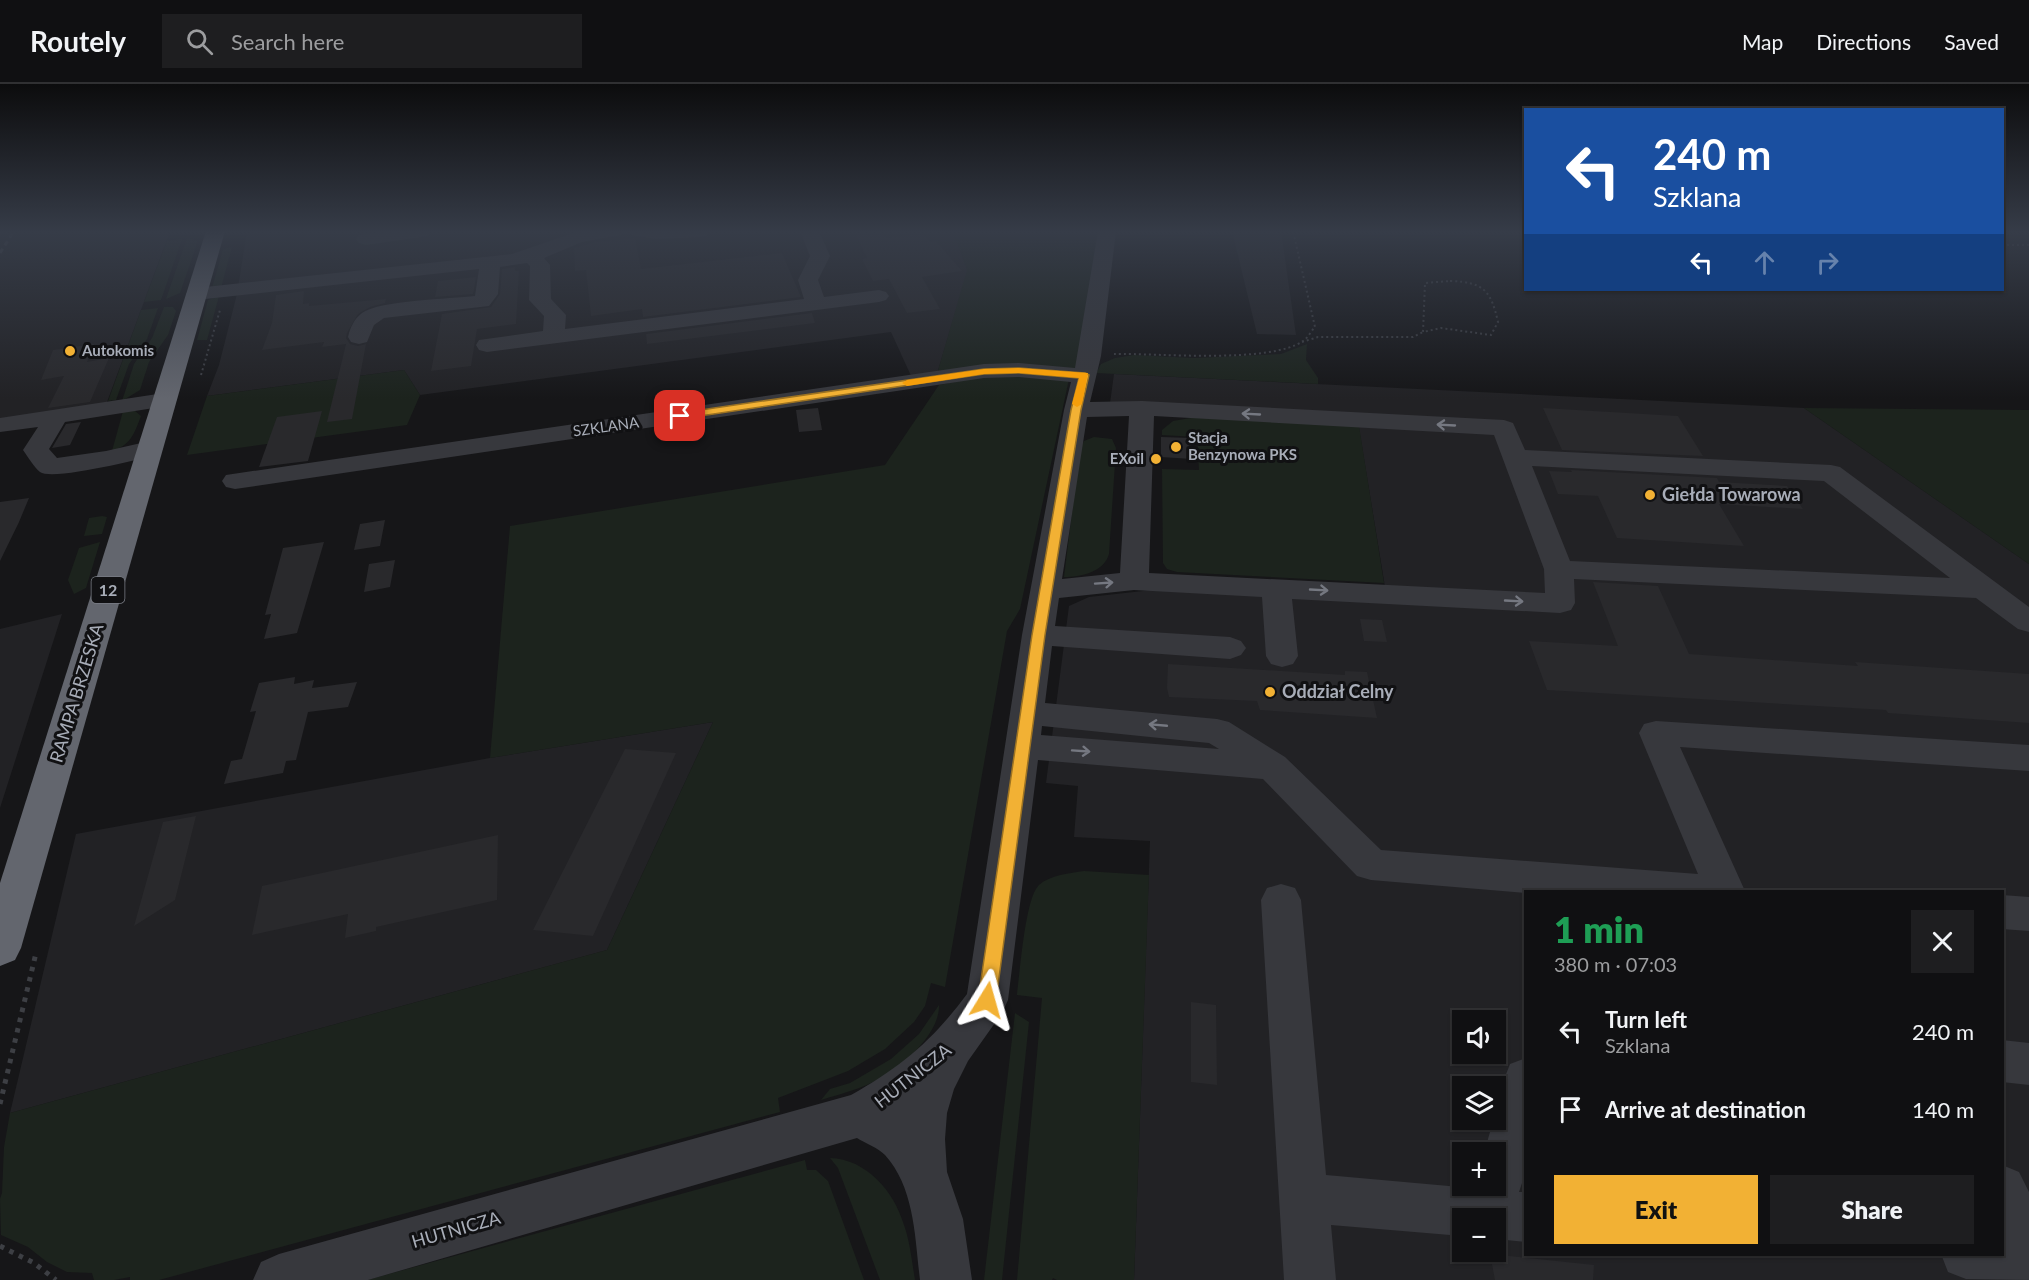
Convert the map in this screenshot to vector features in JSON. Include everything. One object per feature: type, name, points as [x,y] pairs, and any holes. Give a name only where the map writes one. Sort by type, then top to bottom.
[{"type":"highway","name":"RAMPA BRZESKA","points":[[0,948],[198,287]]},
{"type":"street","points":[[196,294],[264,287]]},
{"type":"street","points":[[352,287],[351,290],[378,287]]},
{"type":"street","points":[[359,337],[363,323],[371,315],[380,312],[482,302],[488,294],[488,287]]},
{"type":"street","points":[[540,287],[540,300],[555,315],[554,336]]},
{"type":"street","points":[[810,287],[816,304]]},
{"type":"street","name":"HUTNICZA","points":[[279,1280],[860,1115],[893,1096],[925,1072],[958,1041],[987,1000],[1038,635],[1098,287]]},
{"type":"street","points":[[487,345],[879,296]]},
{"type":"street","name":"SZKLANA","points":[[235,481],[984,371],[1019,370],[1084,380],[1142,408],[1504,428],[1515,457]]},
{"type":"street","points":[[0,425],[165,400]]},
{"type":"street","points":[[1134,581],[1142,408]]},
{"type":"street","points":[[57,416],[36,450],[50,467],[150,449]]},
{"type":"street","points":[[1046,590],[1134,581],[1560,603],[1559,569],[1515,457],[1831,473],[2029,622]]},
{"type":"street","points":[[1559,569],[1983,589]]},
{"type":"street","points":[[1276,588],[1282,656]]},
{"type":"street","points":[[1038,635],[1230,648]]},
{"type":"street","points":[[1025,730],[1216,746],[1272,766],[1371,865],[1700,890]]},
{"type":"street","points":[[1725,890],[1656,733],[2029,758]]},
{"type":"street","points":[[1281,900],[1310,1280]]},
{"type":"street","points":[[2004,912],[2029,914]]},
{"type":"street","points":[[923,1173],[922,1109],[932,1085],[958,1041]]},
{"type":"street","points":[[2004,1061],[2029,1064]]},
{"type":"street","points":[[1506,1215],[1524,1090]]},
{"type":"street","points":[[860,1115],[901,1138],[923,1173],[938,1219],[946,1280]]},
{"type":"street","points":[[2004,1194],[2029,1247]]},
{"type":"street","points":[[1304,1198],[1452,1210]]},
{"type":"street","points":[[1991,1256],[2029,1259]]},
{"type":"path","points":[[1302,342],[1315,327],[1306,287]]},
{"type":"path","points":[[1424,332],[1425,287]]},
{"type":"path","points":[[1084,380],[1137,353],[1186,355],[1270,352],[1318,337],[1413,337],[1435,327],[1449,328],[1473,336],[1491,335],[1498,322],[1489,294],[1479,287]]},
{"type":"path","points":[[0,1246],[34,1263],[56,1280]]},
{"type":"shaded area","points":[[0,287],[149,287],[106,405],[0,421]]},
{"type":"shaded area","points":[[150,287],[166,287],[161,300],[144,302]]},
{"type":"shaded area","points":[[170,287],[182,287],[180,293],[166,299]]},
{"type":"shaded area","points":[[238,287],[963,287],[937,374],[912,378],[891,332],[420,395],[404,370],[207,396],[219,365]]},
{"type":"shaded area","points":[[962,287],[1090,287],[1078,368],[937,374]]},
{"type":"shaded area","points":[[1246,287],[1289,287],[1296,335],[1257,334]]},
{"type":"shaded area","points":[[219,296],[207,340],[197,340],[208,300]]},
{"type":"shaded area","points":[[164,307],[173,307],[176,311],[168,335],[149,362],[140,390],[122,401],[134,364],[152,338]]},
{"type":"shaded area","points":[[158,308],[147,339],[129,364],[116,400],[108,401],[141,310]]},
{"type":"shaded area","points":[[1307,344],[1306,360],[1318,378],[1318,384],[1096,373],[1101,364],[1115,358],[1134,355],[1194,358],[1281,354]]},
{"type":"shaded area","points":[[404,370],[420,395],[407,425],[187,455],[207,396]]},
{"type":"shaded area","points":[[995,374],[1069,379],[1020,609],[1007,631],[945,987],[931,983],[925,1006],[914,1022],[885,1049],[848,1071],[778,1098],[780,1112],[159,1280],[130,1280],[130,1277],[94,1280],[92,1273],[67,1272],[47,1262],[28,1247],[1,1235],[0,1199],[4,1147],[10,1113],[607,950],[713,722],[490,758],[510,526],[885,465],[939,385]]},
{"type":"shaded area","points":[[1114,374],[1804,408],[2029,564],[2029,1280],[1134,1280],[1150,841],[1074,837],[1078,786],[1046,783],[1069,606],[1089,597],[1170,588],[1387,599],[1357,416],[1110,403]]},
{"type":"shaded area","points":[[1804,408],[2029,410],[2029,564]]},
{"type":"shaded area","points":[[123,411],[135,411],[141,416],[128,442],[112,451]]},
{"type":"shaded area","points":[[1196,417],[1359,426],[1384,583],[1177,572],[1167,569],[1163,563],[1162,469],[1199,470],[1197,437],[1162,435],[1162,430],[1173,421]]},
{"type":"shaded area","points":[[1094,437],[1112,439],[1116,448],[1109,554],[1097,569],[1078,576],[1064,577],[1080,448],[1084,441]]},
{"type":"shaded area","points":[[107,517],[102,534],[84,536],[89,518]]},
{"type":"shaded area","points":[[100,542],[86,588],[74,594],[68,580],[79,548]]},
{"type":"shaded area","points":[[62,614],[0,808],[0,629]]},
{"type":"shaded area","points":[[713,722],[607,950],[10,1113],[76,834],[490,758]]},
{"type":"shaded area","points":[[1084,871],[1149,875],[1134,1280],[1057,1280],[1053,1278],[1052,1280],[1017,1280],[1042,998],[1017,995],[1024,937],[1030,905],[1039,885],[1054,877]]},
{"type":"shaded area","points":[[939,1005],[935,1024],[930,1033],[899,1066],[866,1085],[821,1100],[830,1089],[850,1083],[891,1059],[919,1034]]},
{"type":"shaded area","points":[[1015,1013],[1029,1022],[1002,1280],[984,1280]]},
{"type":"shaded area","points":[[830,1158],[855,1164],[877,1179],[886,1189],[904,1225],[915,1280],[880,1280],[838,1168]]},
{"type":"shaded area","points":[[805,1160],[807,1170],[816,1170],[828,1181],[864,1280],[367,1280]]},
{"type":"building","points":[[437,287],[474,287],[473,294],[435,297]]},
{"type":"building","points":[[501,287],[518,287],[516,324],[477,329],[471,366],[431,371],[442,314],[491,307],[500,294]]},
{"type":"building","points":[[588,287],[797,287],[801,297],[643,317],[642,309],[591,316]]},
{"type":"building","points":[[893,287],[928,287],[940,309],[907,313]]},
{"type":"building","points":[[304,291],[303,304],[309,303],[309,306],[386,299],[385,303],[370,307],[358,314],[347,333],[346,338],[350,344],[358,346],[366,344],[352,419],[327,422],[346,344],[322,347],[324,342],[262,350],[272,323],[276,295]]},
{"type":"building","points":[[812,313],[815,323],[647,344],[646,334]]},
{"type":"building","points":[[94,344],[87,362],[109,358],[90,402],[48,408],[64,376],[41,380],[53,350]]},
{"type":"building","points":[[818,408],[822,430],[799,432],[796,410]]},
{"type":"building","points":[[1543,408],[1678,416],[1703,456],[1562,450]]},
{"type":"building","points":[[322,411],[308,461],[259,467],[277,417]]},
{"type":"building","points":[[81,422],[70,445],[52,448],[66,424]]},
{"type":"building","points":[[1161,437],[1191,438],[1192,459],[1161,457]]},
{"type":"building","points":[[1571,470],[1717,478],[1719,482],[1787,486],[1803,509],[1719,504],[1744,546],[1617,538],[1598,496],[1558,494],[1549,471],[1572,472]]},
{"type":"building","points":[[29,498],[19,522],[0,561],[0,502]]},
{"type":"building","points":[[385,520],[380,546],[354,550],[360,524]]},
{"type":"building","points":[[324,542],[297,633],[264,639],[271,614],[265,615],[283,548]]},
{"type":"building","points":[[395,560],[390,587],[364,592],[369,564]]},
{"type":"building","points":[[1593,582],[1658,586],[1689,654],[1858,666],[1855,662],[2029,674],[2029,723],[1888,713],[1886,710],[1547,690],[1529,641],[1618,646]]},
{"type":"building","points":[[1360,619],[1382,620],[1387,642],[1364,641]]},
{"type":"building","name":"Oddział Celny","points":[[1168,664],[1345,675],[1345,671],[1367,672],[1377,718],[1260,710],[1257,701],[1169,697]]},
{"type":"building","points":[[295,677],[294,684],[314,680],[312,688],[357,682],[348,707],[308,712],[296,760],[286,761],[283,773],[224,784],[231,761],[242,759],[256,711],[250,712],[259,683]]},
{"type":"building","points":[[625,749],[676,753],[593,936],[533,930]]},
{"type":"building","points":[[196,816],[175,900],[134,926],[163,822]]},
{"type":"building","points":[[498,835],[497,900],[376,927],[376,931],[345,938],[348,914],[252,935],[262,886]]},
{"type":"building","points":[[1191,1002],[1216,1005],[1217,1085],[1191,1082]]},
{"type":"building","points":[[1506,1256],[1594,1265],[1593,1280],[1495,1280],[1492,1262],[1506,1262]]},
{"type":"slow traffic","points":[[907,383],[984,371],[1019,370],[1085,375],[1077,404]]},
{"type":"place","name":"Autokomis","points":[[70,351]]},
{"type":"place","name":"Stacja Benzynowa PKS","points":[[1176,447]]},
{"type":"place","name":"EXoil","points":[[1156,459]]},
{"type":"place","name":"Giełda Towarowa","points":[[1650,495]]},
{"type":"place","name":"Oddział Celny","points":[[1270,692]]},
{"type":"route","points":[[680,416],[984,371],[1019,370],[1085,375],[1076,410],[1038,635],[987,1000]]}]
